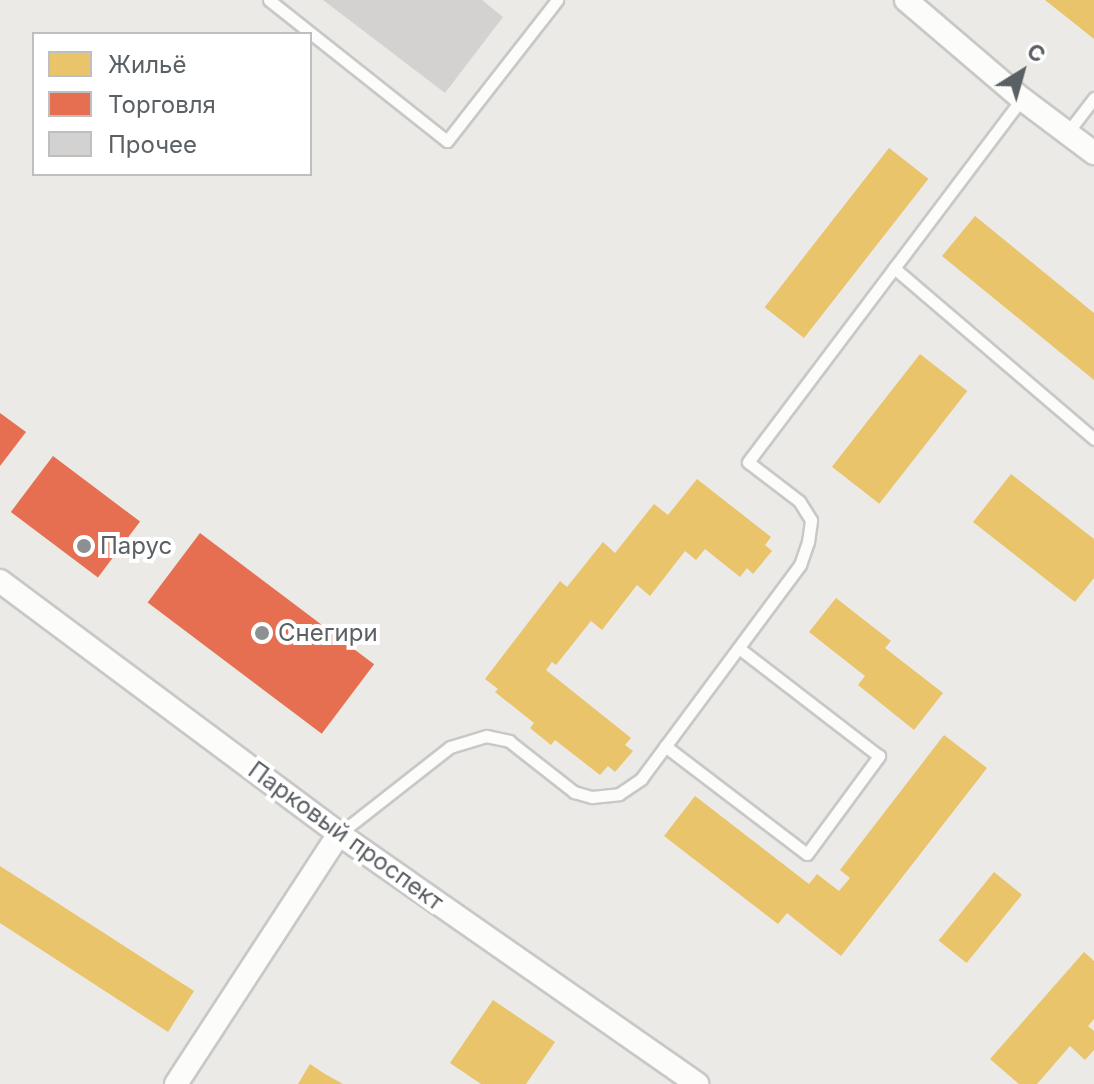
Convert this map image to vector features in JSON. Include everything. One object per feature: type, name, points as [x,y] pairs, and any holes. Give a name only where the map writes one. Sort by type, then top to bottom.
[{"type":"street","points":[[906,0],[1022,99],[1094,153]]},
{"type":"street","name":"Парковый проспект","points":[[0,581],[339,834],[697,1084]]},
{"type":"street","points":[[176,1084],[339,834]]},
{"type":"lane","points":[[269,0],[309,32]]},
{"type":"lane","points":[[312,34],[447,141],[557,0]]},
{"type":"lane","points":[[1068,132],[1094,98]]},
{"type":"lane","points":[[339,834],[450,747],[486,736],[509,741],[574,792],[592,797],[619,794],[641,779],[800,565],[811,520],[799,501],[748,462],[1022,99]]},
{"type":"lane","points":[[894,268],[1094,439]]},
{"type":"lane","points":[[665,746],[807,854],[879,756],[739,648]]},
{"type":"building: Жильё","points":[[1045,0],[1094,0],[1094,39]]},
{"type":"building: Жильё","points":[[889,148],[928,179],[804,338],[765,307]]},
{"type":"building: Жильё","points":[[975,216],[1094,313],[1094,380],[942,256]]},
{"type":"building: Жильё","points":[[920,354],[967,391],[879,504],[832,467]]},
{"type":"building: Жильё","points":[[1011,474],[1094,539],[1094,578],[1075,602],[973,522]]},
{"type":"building: Жильё","points":[[697,479],[771,537],[765,545],[772,551],[753,574],[747,568],[740,577],[705,549],[696,560],[685,551],[650,596],[637,585],[602,630],[591,621],[556,665],[552,662],[546,670],[631,738],[625,745],[633,751],[615,772],[608,766],[600,775],[555,740],[551,745],[530,728],[534,723],[495,692],[498,689],[485,679],[560,581],[567,587],[603,542],[615,553],[654,504],[668,515]]},
{"type":"building: Жильё","points":[[836,598],[891,641],[885,648],[943,693],[914,730],[858,685],[865,676],[809,632]]},
{"type":"building: Жильё","points":[[944,735],[987,768],[841,956],[787,913],[778,924],[664,836],[695,796],[809,884],[817,874],[839,891],[850,878],[840,870]]},
{"type":"building: Жильё","points":[[0,866],[194,991],[168,1032],[0,923]]},
{"type":"building: Жильё","points":[[994,872],[1022,895],[967,963],[939,940]]},
{"type":"building: Жильё","points":[[1084,952],[1094,961],[1094,1019],[1088,1026],[1094,1031],[1094,1050],[1085,1060],[1070,1046],[1037,1084],[1019,1084],[990,1059]]},
{"type":"building: Жильё","points":[[493,1000],[555,1042],[526,1084],[481,1084],[450,1063]]},
{"type":"building: Жильё","points":[[310,1064],[325,1074],[343,1084],[298,1084]]},
{"type":"building: Торговля","points":[[0,413],[26,432],[0,466]]},
{"type":"building: Торговля","points":[[53,456],[140,522],[98,578],[11,512]]},
{"type":"building: Торговля","name":"Снегири","points":[[200,533],[374,664],[322,734],[148,602]]},
{"type":"building: Прочее","points":[[323,0],[482,0],[503,17],[445,93]]},
{"type":"place","name":"Парус","points":[[84,546]]},
{"type":"place","name":"Снегири","points":[[262,633]]}]
